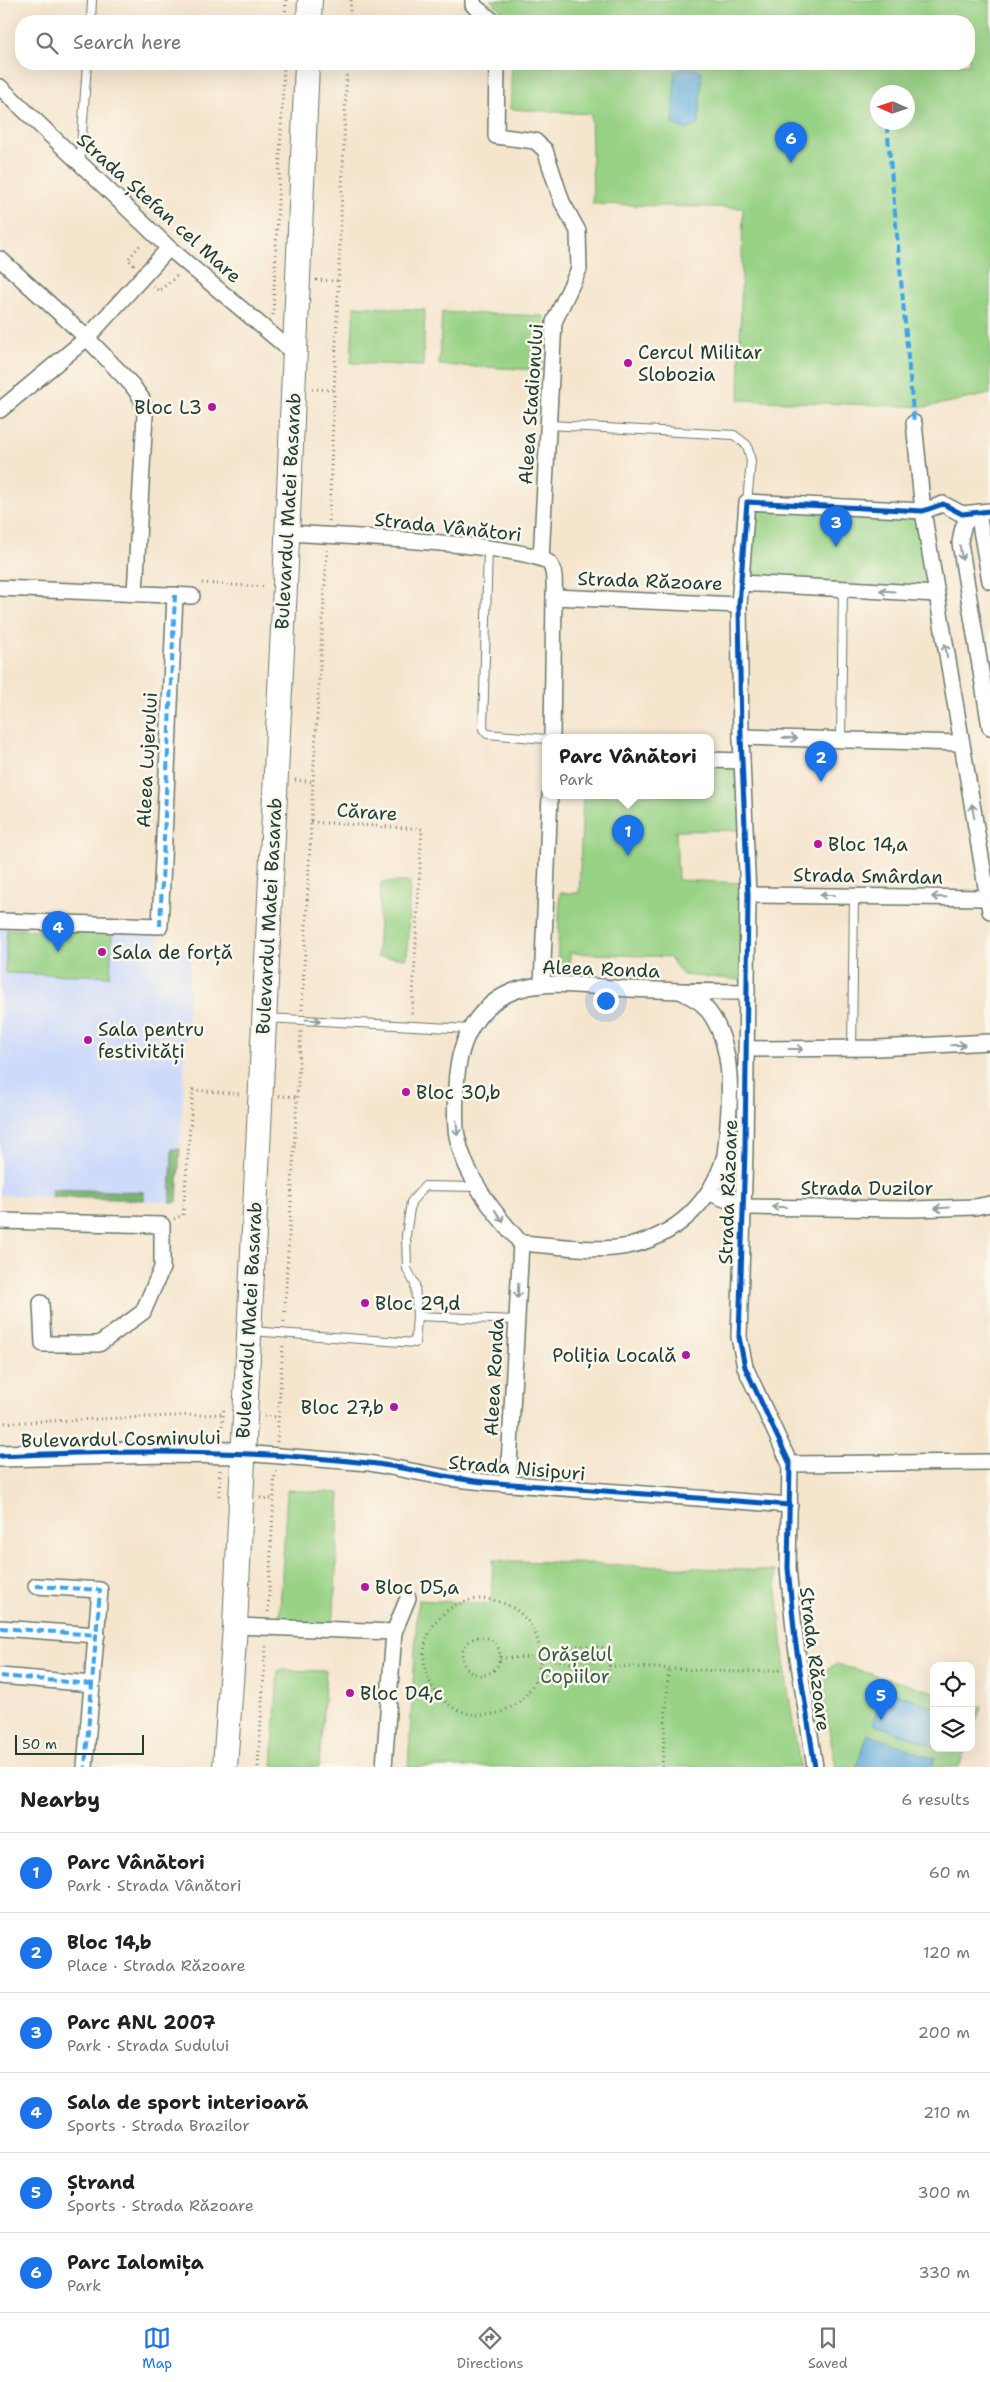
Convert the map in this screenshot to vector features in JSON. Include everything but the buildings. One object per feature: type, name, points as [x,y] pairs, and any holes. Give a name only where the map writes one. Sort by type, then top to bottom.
[{"type":"main road","points":[[309,15],[310,0]]},
{"type":"main road","name":"Bulevardul Matei Basarab","points":[[226,1767],[235,1626],[232,1453],[249,1331],[307,70]]},
{"type":"street","points":[[473,0],[473,5],[486,15]]},
{"type":"street","name":"Aleea Stadionului","points":[[497,70],[496,136],[535,141],[545,150],[562,202],[578,231],[578,269],[554,322],[541,558]]},
{"type":"street","name":"Strada Ștefan cel Mare","points":[[0,87],[169,248],[295,354]]},
{"type":"street","points":[[0,410],[87,338],[169,248]]},
{"type":"street","points":[[0,259],[87,338],[132,385],[142,399],[145,415],[135,593]]},
{"type":"street","points":[[914,423],[923,511],[989,904]]},
{"type":"street","points":[[739,605],[747,502],[923,511],[943,504],[962,514],[984,512]]},
{"type":"street","points":[[984,512],[990,581]]},
{"type":"street","points":[[984,512],[967,518],[962,528],[960,543],[990,727]]},
{"type":"street","name":"Strada Vânători","points":[[287,533],[488,547],[541,558],[549,563],[554,576],[552,734]]},
{"type":"street","points":[[741,583],[936,594]]},
{"type":"street","points":[[0,588],[192,596]]},
{"type":"street","name":"Aleea Lujerului","points":[[0,921],[160,926],[175,595]]},
{"type":"street","name":"Strada Răzoare","points":[[554,597],[739,605],[741,737],[748,895],[744,1207],[739,1336],[745,1367],[790,1464],[788,1568],[799,1669],[815,1767]]},
{"type":"street","points":[[741,737],[961,743]]},
{"type":"street","points":[[714,760],[742,761]]},
{"type":"street","points":[[542,985],[550,799]]},
{"type":"street","name":"Strada Smârdan","points":[[748,895],[854,896],[989,904]]},
{"type":"street","name":"Aleea Ronda","points":[[508,1484],[521,1243],[503,1222],[479,1187],[464,1161],[457,1135],[457,1070],[469,1029],[488,1006],[511,993],[542,985],[682,992],[747,992]]},
{"type":"street","name":"Aleea Ronda","points":[[521,1243],[606,1248],[628,1246],[654,1238],[676,1225],[696,1211],[710,1193],[721,1170],[725,1155],[728,1053],[716,1021],[703,1005],[682,992]]},
{"type":"street","points":[[747,1049],[852,1049],[990,1042]]},
{"type":"street","points":[[710,1193],[744,1207]]},
{"type":"street","name":"Strada Duzilor","points":[[744,1207],[913,1210],[990,1204]]},
{"type":"street","points":[[0,1221],[162,1225],[162,1268],[143,1312],[99,1344],[43,1344],[41,1304]]},
{"type":"street","name":"Bulevardul Cosminului","points":[[0,1456],[51,1453],[232,1453]]},
{"type":"street","name":"Strada Nisipuri","points":[[232,1453],[369,1463],[448,1478],[508,1484],[790,1505]]},
{"type":"street","points":[[790,1464],[990,1462]]},
{"type":"street","points":[[36,1586],[100,1590],[85,1767]]},
{"type":"street","points":[[384,1767],[394,1632],[408,1598]]},
{"type":"street","points":[[235,1626],[394,1632]]},
{"type":"street","points":[[0,1628],[97,1635]]},
{"type":"street","points":[[0,1676],[92,1684]]},
{"type":"lane","points":[[91,15],[92,0]]},
{"type":"lane","points":[[80,163],[87,70]]},
{"type":"lane","points":[[549,425],[734,435],[747,445],[751,460],[747,502]]},
{"type":"lane","points":[[488,547],[483,729],[487,734],[542,739]]},
{"type":"lane","points":[[841,739],[843,589]]},
{"type":"lane","points":[[852,1049],[854,896]]},
{"type":"lane","points":[[264,1018],[469,1029]]},
{"type":"lane","points":[[249,1331],[415,1343],[417,1316],[415,1284],[407,1269],[406,1235],[411,1202],[425,1186],[479,1187]]},
{"type":"lane","points":[[417,1316],[517,1320]]},
{"type":"path","points":[[286,0],[286,15]]},
{"type":"path","points":[[350,15],[351,0]]},
{"type":"path","points":[[275,278],[284,70]]},
{"type":"path","points":[[278,1417],[328,536],[347,70]]},
{"type":"path","points":[[192,596],[202,583],[266,587],[266,597]]},
{"type":"path","points":[[243,1104],[244,1084]]},
{"type":"path","points":[[162,1225],[183,1215],[193,1090],[244,1094]]},
{"type":"path","points":[[0,1423],[222,1414],[224,1405]]},
{"type":"path","points":[[219,1496],[232,1453]]},
{"type":"path","points":[[475,1599],[488,1599],[504,1604],[519,1612],[534,1633],[540,1657],[537,1676],[528,1693],[514,1706],[497,1714],[478,1716],[459,1711],[443,1701],[431,1686],[424,1668],[424,1649],[430,1631],[442,1615],[457,1604],[475,1599]]},
{"type":"path","points":[[475,1637],[488,1638],[498,1646],[500,1658],[498,1664],[490,1673],[478,1675],[467,1668],[462,1657],[462,1651],[469,1640],[475,1637]]},
{"type":"path","points":[[576,1646],[610,1648],[609,1666],[608,1682],[575,1680],[576,1646]]},
{"type":"path","points":[[500,1658],[540,1657],[576,1664]]},
{"type":"path","points":[[609,1666],[741,1672],[799,1669]]},
{"type":"path","points":[[662,1767],[669,1668]]},
{"type":"shaded area","points":[[0,928],[159,933],[159,948],[191,949],[177,1202],[0,1195]]},
{"type":"green space","points":[[490,0],[990,0],[990,394],[926,407],[739,400],[743,208],[593,204],[591,114],[510,109],[512,70],[975,70],[975,15],[506,15]]},
{"type":"green space","points":[[354,306],[425,310],[423,366],[351,363]]},
{"type":"green space","points":[[442,312],[544,316],[542,370],[439,365]]},
{"type":"green space","points":[[747,502],[923,511],[936,594],[741,583]]},
{"type":"green space","points":[[714,764],[740,765],[740,830],[676,831],[678,880],[742,883],[742,980],[683,975],[669,957],[570,953],[570,971],[557,969],[560,893],[579,893],[583,799],[714,799]]},
{"type":"green space","points":[[381,882],[410,882],[407,958],[377,957]]},
{"type":"green space","points":[[7,929],[112,932],[110,976],[5,973]]},
{"type":"green space","points":[[172,1149],[180,1149],[177,1202],[170,1202]]},
{"type":"green space","points":[[52,1189],[144,1192],[144,1200],[52,1197]]},
{"type":"green space","points":[[287,1490],[340,1493],[333,1629],[279,1626]]},
{"type":"green space","name":"Orășelul Copiilor","points":[[493,1560],[775,1571],[786,1677],[800,1767],[408,1767],[418,1600],[491,1604]]},
{"type":"green space","points":[[837,1664],[930,1691],[930,1752],[965,1752],[959,1767],[836,1767],[818,1672]]},
{"type":"green space","points":[[278,1670],[326,1671],[319,1767],[272,1767]]},
{"type":"green space","points":[[975,1704],[982,1706],[975,1724]]},
{"type":"water","points":[[675,71],[702,71],[699,124],[686,130],[673,124]]},
{"type":"water","points":[[885,1689],[930,1706],[930,1745],[872,1724]]},
{"type":"water","points":[[868,1734],[935,1759],[932,1767],[856,1767]]},
{"type":"marked path","points":[[887,130],[914,423]]},
{"type":"marked path","points":[[160,926],[175,595]]},
{"type":"marked path","points":[[36,1586],[100,1590],[85,1767]]},
{"type":"marked path","points":[[0,1628],[97,1635]]},
{"type":"marked path","points":[[0,1676],[92,1684]]},
{"type":"cycle path","points":[[815,1767],[795,1639],[788,1568],[790,1464],[745,1367],[739,1337],[745,1150],[748,895],[741,737],[739,605],[747,502],[923,511],[943,504],[962,514],[990,511]]},
{"type":"cycle path","points":[[0,1456],[138,1452],[276,1455],[383,1465],[484,1482],[790,1505]]},
{"type":"place","name":"Parc Ialomița","points":[[791,163]]},
{"type":"place","name":"Cercul Militar Slobozia","points":[[628,363]]},
{"type":"place","name":"Bloc L3","points":[[212,407]]},
{"type":"place","name":"Parc ANL 2007","points":[[836,547]]},
{"type":"place","name":"Bloc 14,b","points":[[821,782]]},
{"type":"place","name":"Bloc 14,a","points":[[818,844]]},
{"type":"place","name":"Parc Vânători","points":[[628,856]]},
{"type":"place","name":"Sala de sport interioară","points":[[58,952]]},
{"type":"place","name":"Sala de forță","points":[[102,952]]},
{"type":"place","name":"Sala pentru festivități","points":[[88,1040]]},
{"type":"place","name":"Bloc 30,b","points":[[406,1092]]},
{"type":"place","name":"Bloc 29,d","points":[[365,1303]]},
{"type":"place","name":"Poliția Locală","points":[[686,1355]]},
{"type":"place","name":"Bloc 27,b","points":[[394,1407]]},
{"type":"place","name":"Bloc D5,a","points":[[365,1587]]},
{"type":"place","name":"Bloc D4,c","points":[[350,1693]]},
{"type":"place","name":"Ștrand","points":[[881,1720]]}]
